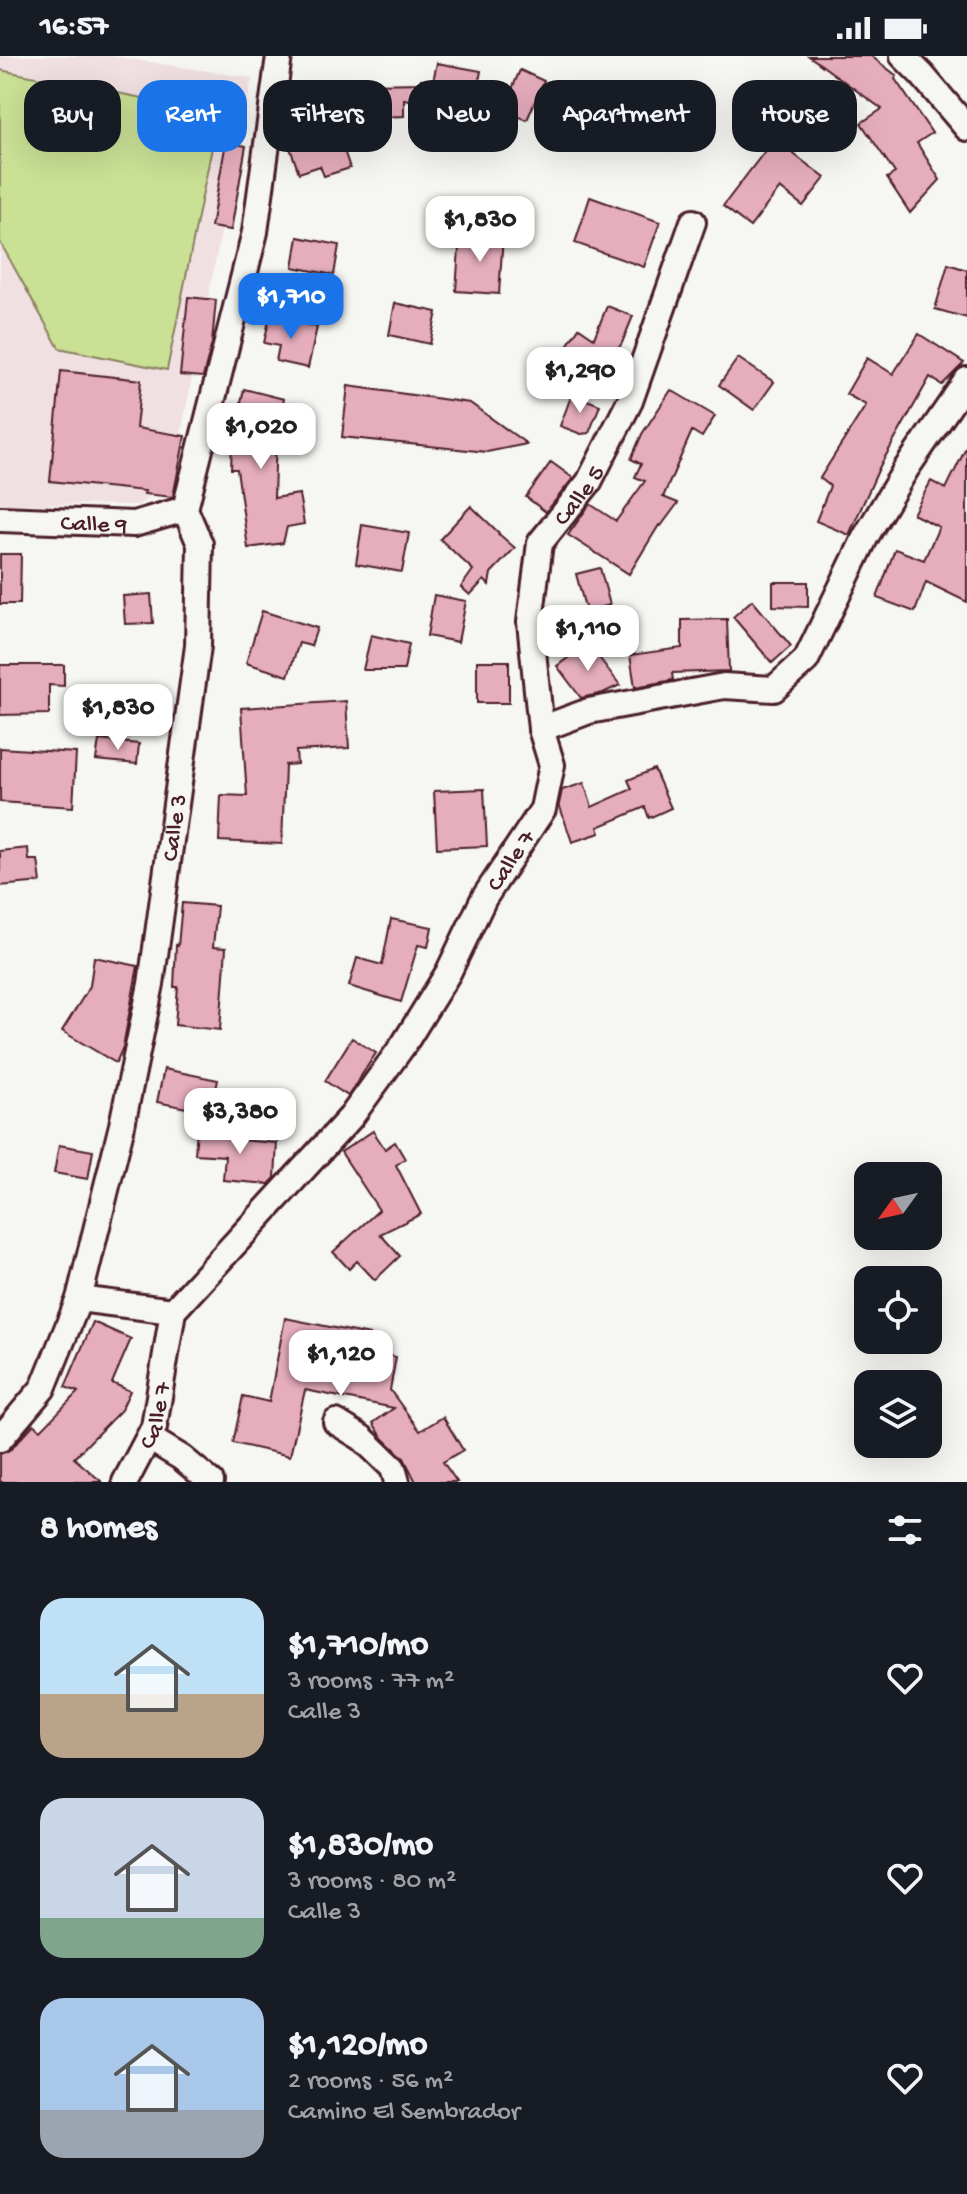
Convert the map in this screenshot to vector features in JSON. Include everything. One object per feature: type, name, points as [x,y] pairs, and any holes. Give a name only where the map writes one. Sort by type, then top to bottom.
[{"type":"street","points":[[185,509],[255,232],[279,56]]},
{"type":"street","points":[[903,56],[967,128]]},
{"type":"street","name":"Calle 5","points":[[541,729],[530,622],[540,543],[589,482],[630,401],[693,222]]},
{"type":"street","points":[[541,729],[589,711],[724,686],[774,689],[806,660],[866,536],[906,469],[967,380]]},
{"type":"street","name":"Calle 9","points":[[0,519],[134,524],[185,509]]},
{"type":"street","name":"Calle 3","points":[[0,1439],[43,1388],[79,1299],[122,1125],[151,984],[198,646],[200,544],[185,509]]},
{"type":"street","name":"Calle 7","points":[[125,1482],[154,1427],[173,1311],[351,1117],[404,1044],[448,973],[484,898],[543,809],[552,765],[541,729]]},
{"type":"street","points":[[79,1299],[173,1311]]},
{"type":"street","points":[[336,1422],[362,1438],[393,1468],[397,1482]]},
{"type":"street","points":[[149,1438],[182,1458],[211,1482]]},
{"type":"shaded area","points":[[0,56],[111,56],[252,78],[247,103],[247,80],[137,80],[137,152],[237,152],[172,478],[139,505],[0,504]]},
{"type":"green space","points":[[0,70],[51,80],[24,80],[24,152],[121,152],[121,94],[137,97],[137,152],[211,152],[167,370],[59,348],[0,242]]},
{"type":"building","points":[[809,56],[871,56],[897,76],[895,79],[932,133],[917,143],[940,180],[910,213],[887,178],[895,173],[861,123],[882,109],[857,91],[857,80],[842,80]]},
{"type":"building","points":[[437,63],[481,71],[479,80],[433,80]]},
{"type":"building","points":[[520,70],[542,80],[534,80],[534,104],[527,120],[518,116],[516,80]]},
{"type":"building","points":[[408,83],[404,116],[392,117],[392,84]]},
{"type":"building","points":[[224,152],[245,152],[231,230],[211,227]]},
{"type":"building","points":[[292,152],[345,152],[350,168],[324,176],[320,166],[299,173]]},
{"type":"building","points":[[764,152],[791,152],[825,178],[803,206],[780,188],[750,227],[723,206]]},
{"type":"building","points":[[590,197],[660,222],[644,267],[575,243]]},
{"type":"building","points":[[460,233],[503,236],[499,294],[456,291]]},
{"type":"building","points":[[298,237],[339,245],[334,275],[293,267]]},
{"type":"building","points":[[948,264],[967,270],[967,318],[935,309]]},
{"type":"building","points":[[188,297],[216,300],[212,343],[203,377],[180,375]]},
{"type":"building","points":[[395,303],[437,312],[430,344],[389,335]]},
{"type":"building","points":[[607,306],[633,316],[622,343],[590,390],[554,365],[579,328],[594,338]]},
{"type":"building","points":[[270,316],[317,327],[308,368],[276,361],[279,346],[264,343]]},
{"type":"building","points":[[919,334],[964,363],[942,385],[930,377],[880,466],[849,535],[816,521],[830,486],[820,478],[866,405],[846,394],[867,358],[893,374]]},
{"type":"building","points":[[738,358],[774,382],[754,410],[719,385]]},
{"type":"building","points":[[61,371],[141,380],[136,428],[185,436],[173,497],[50,481]]},
{"type":"building","points":[[348,386],[470,403],[527,444],[487,452],[342,437]]},
{"type":"building","points":[[244,389],[284,399],[276,434],[274,498],[299,494],[304,524],[287,527],[283,543],[248,548],[237,469],[231,469],[232,441]]},
{"type":"building","points":[[671,390],[715,416],[702,437],[692,431],[663,497],[678,503],[659,525],[629,574],[568,535],[590,504],[616,521],[645,481],[635,477],[641,464],[631,459],[642,434]]},
{"type":"building","points":[[572,394],[600,405],[589,433],[581,434],[560,426]]},
{"type":"building","points":[[967,446],[967,602],[926,582],[915,612],[877,598],[895,549],[924,560],[939,527],[913,514],[931,481],[946,489]]},
{"type":"building","points":[[551,462],[573,478],[546,512],[526,497]]},
{"type":"building","points":[[471,506],[515,548],[491,573],[489,585],[484,580],[470,595],[461,587],[473,570],[440,539]]},
{"type":"building","points":[[362,525],[409,533],[402,572],[356,564]]},
{"type":"building","points":[[0,554],[21,554],[20,604],[0,604]]},
{"type":"building","points":[[600,568],[610,605],[586,611],[576,574]]},
{"type":"building","points":[[773,582],[808,582],[808,607],[773,606]]},
{"type":"building","points":[[151,594],[153,623],[125,624],[123,596]]},
{"type":"building","points":[[434,595],[466,601],[458,642],[427,636]]},
{"type":"building","points":[[752,600],[791,646],[772,663],[733,617]]},
{"type":"building","points":[[262,611],[317,628],[311,646],[299,643],[288,676],[246,663]]},
{"type":"building","points":[[727,619],[729,671],[672,673],[673,680],[635,687],[630,655],[682,648],[682,620]]},
{"type":"building","points":[[371,635],[409,644],[404,670],[363,670]]},
{"type":"building","points":[[588,643],[620,685],[581,698],[557,666]]},
{"type":"building","points":[[477,661],[509,661],[509,703],[477,703]]},
{"type":"building","points":[[0,665],[64,665],[64,686],[49,685],[49,714],[0,715]]},
{"type":"building","points":[[346,701],[349,748],[296,751],[297,764],[285,765],[282,844],[219,841],[221,795],[247,796],[241,708]]},
{"type":"building","points":[[99,740],[139,744],[137,764],[96,760]]},
{"type":"building","points":[[0,748],[76,753],[73,807],[0,802]]},
{"type":"building","points":[[654,769],[671,808],[649,818],[645,807],[598,827],[600,833],[572,842],[559,804],[562,790],[584,783],[592,807],[632,789],[628,780]]},
{"type":"building","points":[[484,789],[487,846],[437,848],[434,791]]},
{"type":"building","points":[[28,848],[29,860],[38,860],[41,882],[0,886],[0,851]]},
{"type":"building","points":[[182,903],[217,906],[213,947],[226,948],[220,1030],[175,1025],[178,987],[174,987],[176,945]]},
{"type":"building","points":[[391,919],[432,927],[428,947],[418,945],[401,1002],[349,986],[357,958],[382,965]]},
{"type":"building","points":[[94,957],[138,966],[123,1047],[116,1063],[62,1031],[90,986]]},
{"type":"building","points":[[352,1038],[376,1053],[348,1096],[325,1081]]},
{"type":"building","points":[[164,1069],[218,1080],[211,1113],[157,1102]]},
{"type":"building","points":[[197,1128],[229,1131],[228,1139],[277,1143],[275,1178],[269,1184],[223,1180],[225,1156],[195,1154]]},
{"type":"building","points":[[373,1131],[385,1149],[395,1142],[405,1159],[396,1165],[421,1214],[380,1234],[400,1256],[375,1280],[357,1261],[349,1269],[333,1252],[379,1210],[341,1152]]},
{"type":"building","points":[[59,1145],[93,1151],[88,1179],[54,1173]]},
{"type":"building","points":[[285,1318],[370,1335],[367,1351],[396,1357],[390,1390],[420,1431],[443,1417],[463,1450],[443,1462],[457,1482],[416,1482],[404,1458],[383,1438],[373,1423],[394,1408],[305,1390],[290,1456],[233,1443],[243,1396],[269,1402]]},
{"type":"building","points":[[93,1322],[131,1339],[112,1383],[130,1391],[121,1410],[74,1458],[102,1482],[0,1482],[0,1454],[11,1449],[34,1424],[41,1430],[78,1392],[65,1387]]}]
